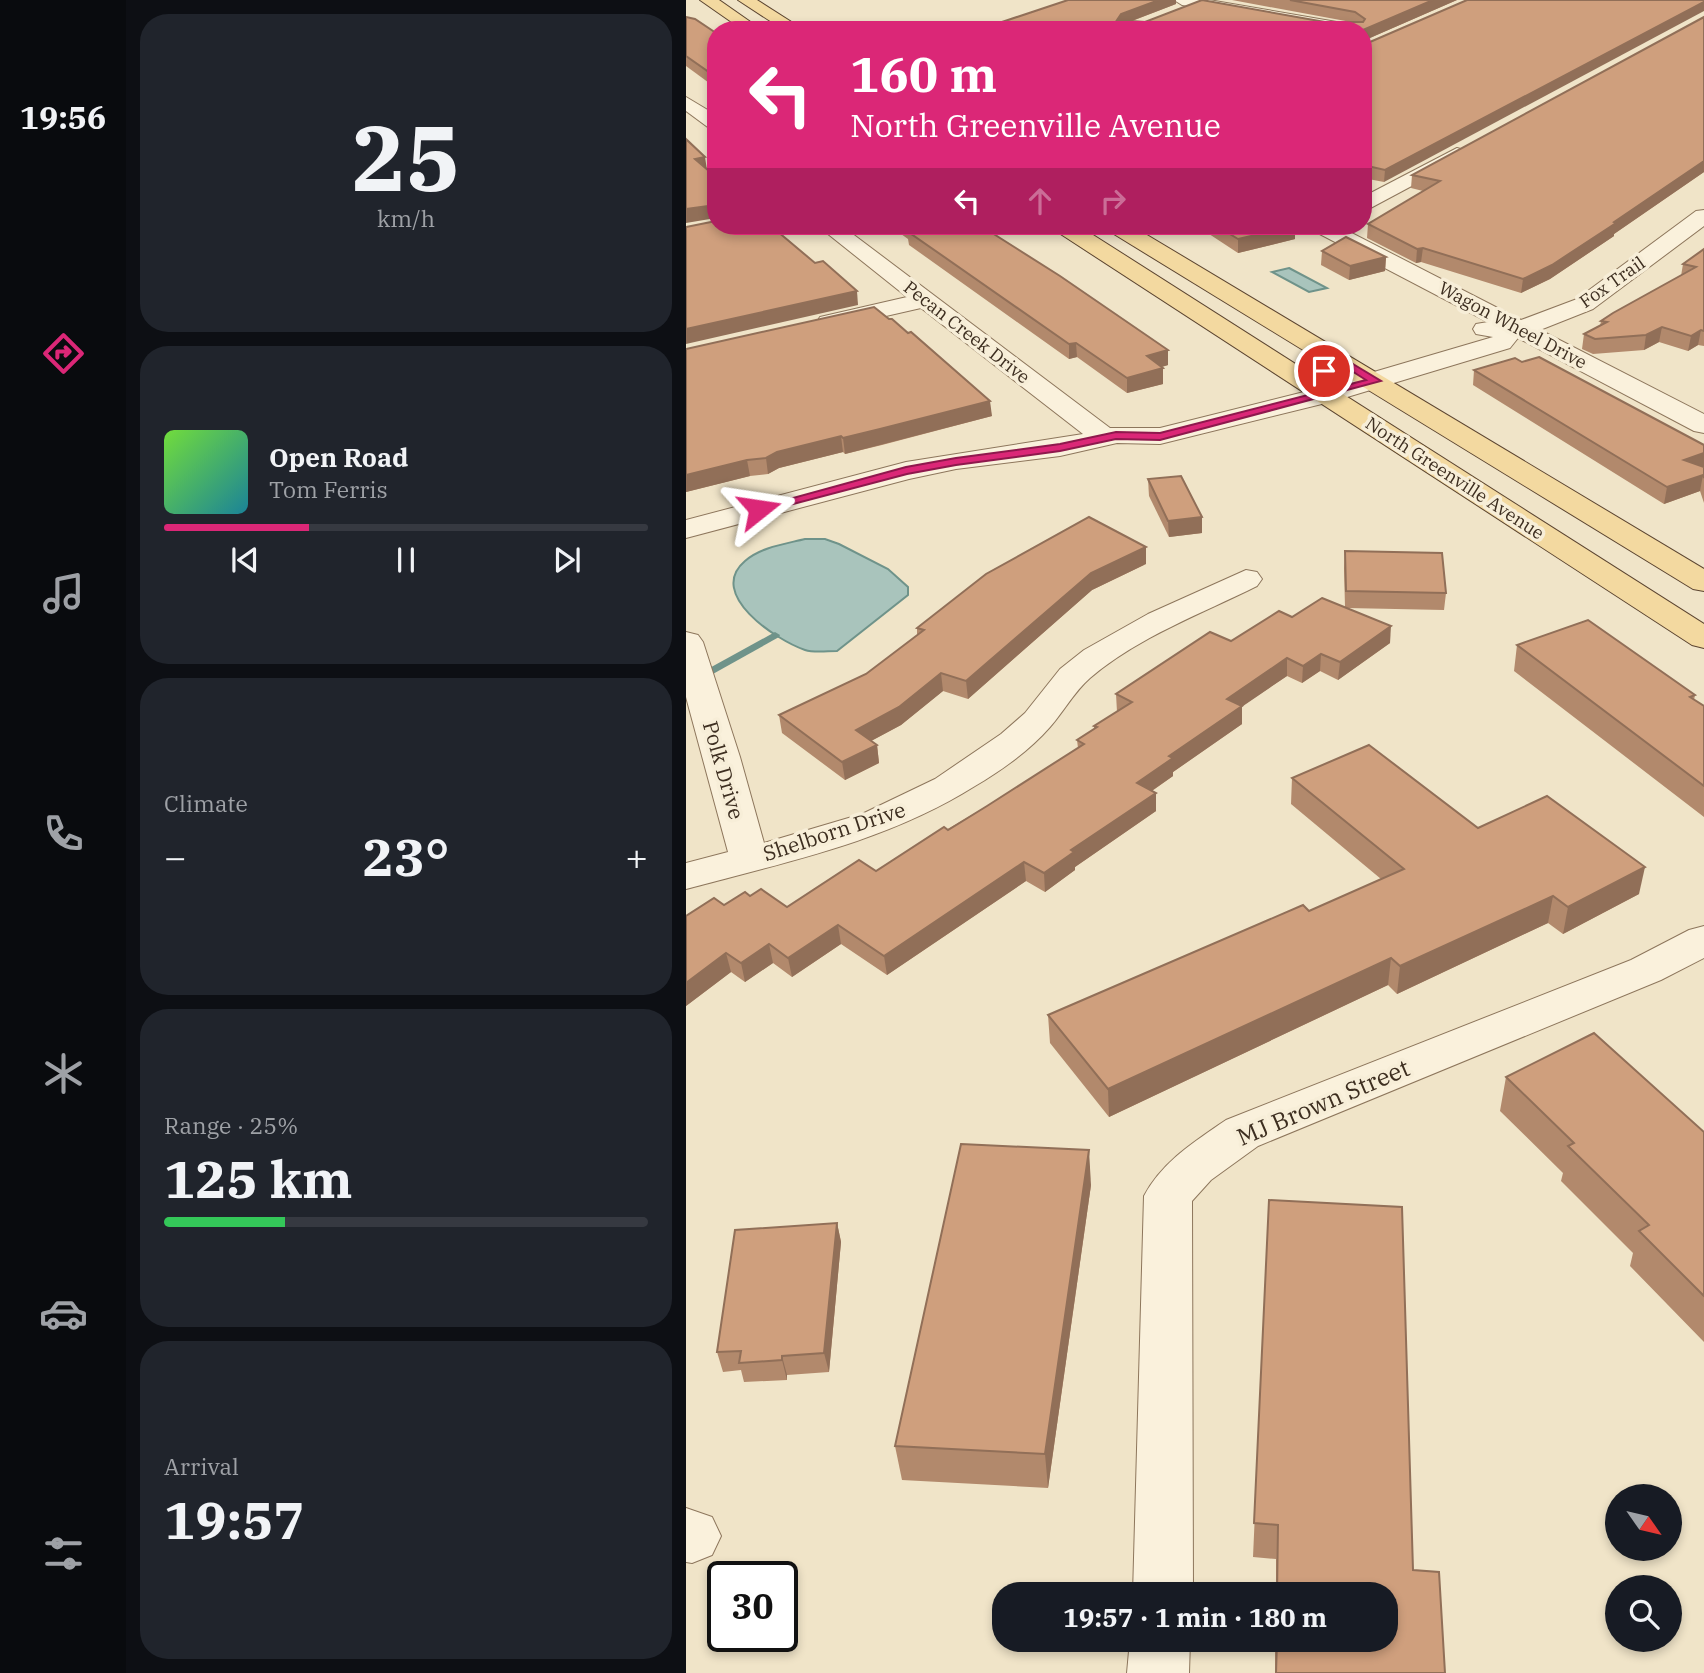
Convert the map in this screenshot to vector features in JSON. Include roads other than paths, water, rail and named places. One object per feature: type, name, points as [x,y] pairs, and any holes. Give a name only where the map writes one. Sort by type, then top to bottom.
[{"type":"main road","points":[[708,0],[741,21]]},
{"type":"main road","points":[[746,0],[782,21]]},
{"type":"main road","name":"North Greenville Avenue","points":[[1079,235],[1704,638]]},
{"type":"main road","name":"North Greenville Avenue","points":[[1132,235],[1704,582]]},
{"type":"street","points":[[1179,6],[1205,2],[1306,21]]},
{"type":"street","points":[[686,102],[707,124]]},
{"type":"street","points":[[686,129],[707,130]]},
{"type":"street","points":[[1372,200],[1470,147]]},
{"type":"street","name":"Fox Trail","points":[[1111,437],[1160,436],[1325,395],[1501,343],[1515,330],[1585,304],[1704,216]]},
{"type":"street","name":"Pecan Creek Drive","points":[[841,235],[1111,437]]},
{"type":"street","name":"Wagon Wheel Drive","points":[[1339,235],[1515,330],[1704,425]]},
{"type":"street","points":[[806,327],[926,300]]},
{"type":"street","name":"Fox Trail","points":[[1111,437],[1124,422],[1299,378],[1475,328],[1515,330]]},
{"type":"street","points":[[686,528],[906,471],[1111,437]]},
{"type":"street","name":"Shelborn Drive","points":[[686,876],[842,833],[888,817],[931,797],[974,772],[1013,743],[1078,671],[1098,657],[1124,640],[1246,579]]},
{"type":"street","name":"Polk Drive","points":[[686,642],[722,757],[749,858]]},
{"type":"street","name":"MJ Brown Street","points":[[1163,1582],[1168,1196],[1194,1167],[1242,1133],[1646,970],[1704,940]]},
{"type":"street","points":[[1158,1673],[1159,1652]]},
{"type":"water","points":[[1289,268],[1327,288],[1309,292],[1272,272]]},
{"type":"water","points":[[805,539],[825,539],[839,544],[888,569],[908,587],[908,595],[837,651],[816,652],[792,645],[763,626],[739,601],[734,587],[735,574],[745,561],[758,552]]},
{"type":"waterway","points":[[686,686],[775,635]]}]
